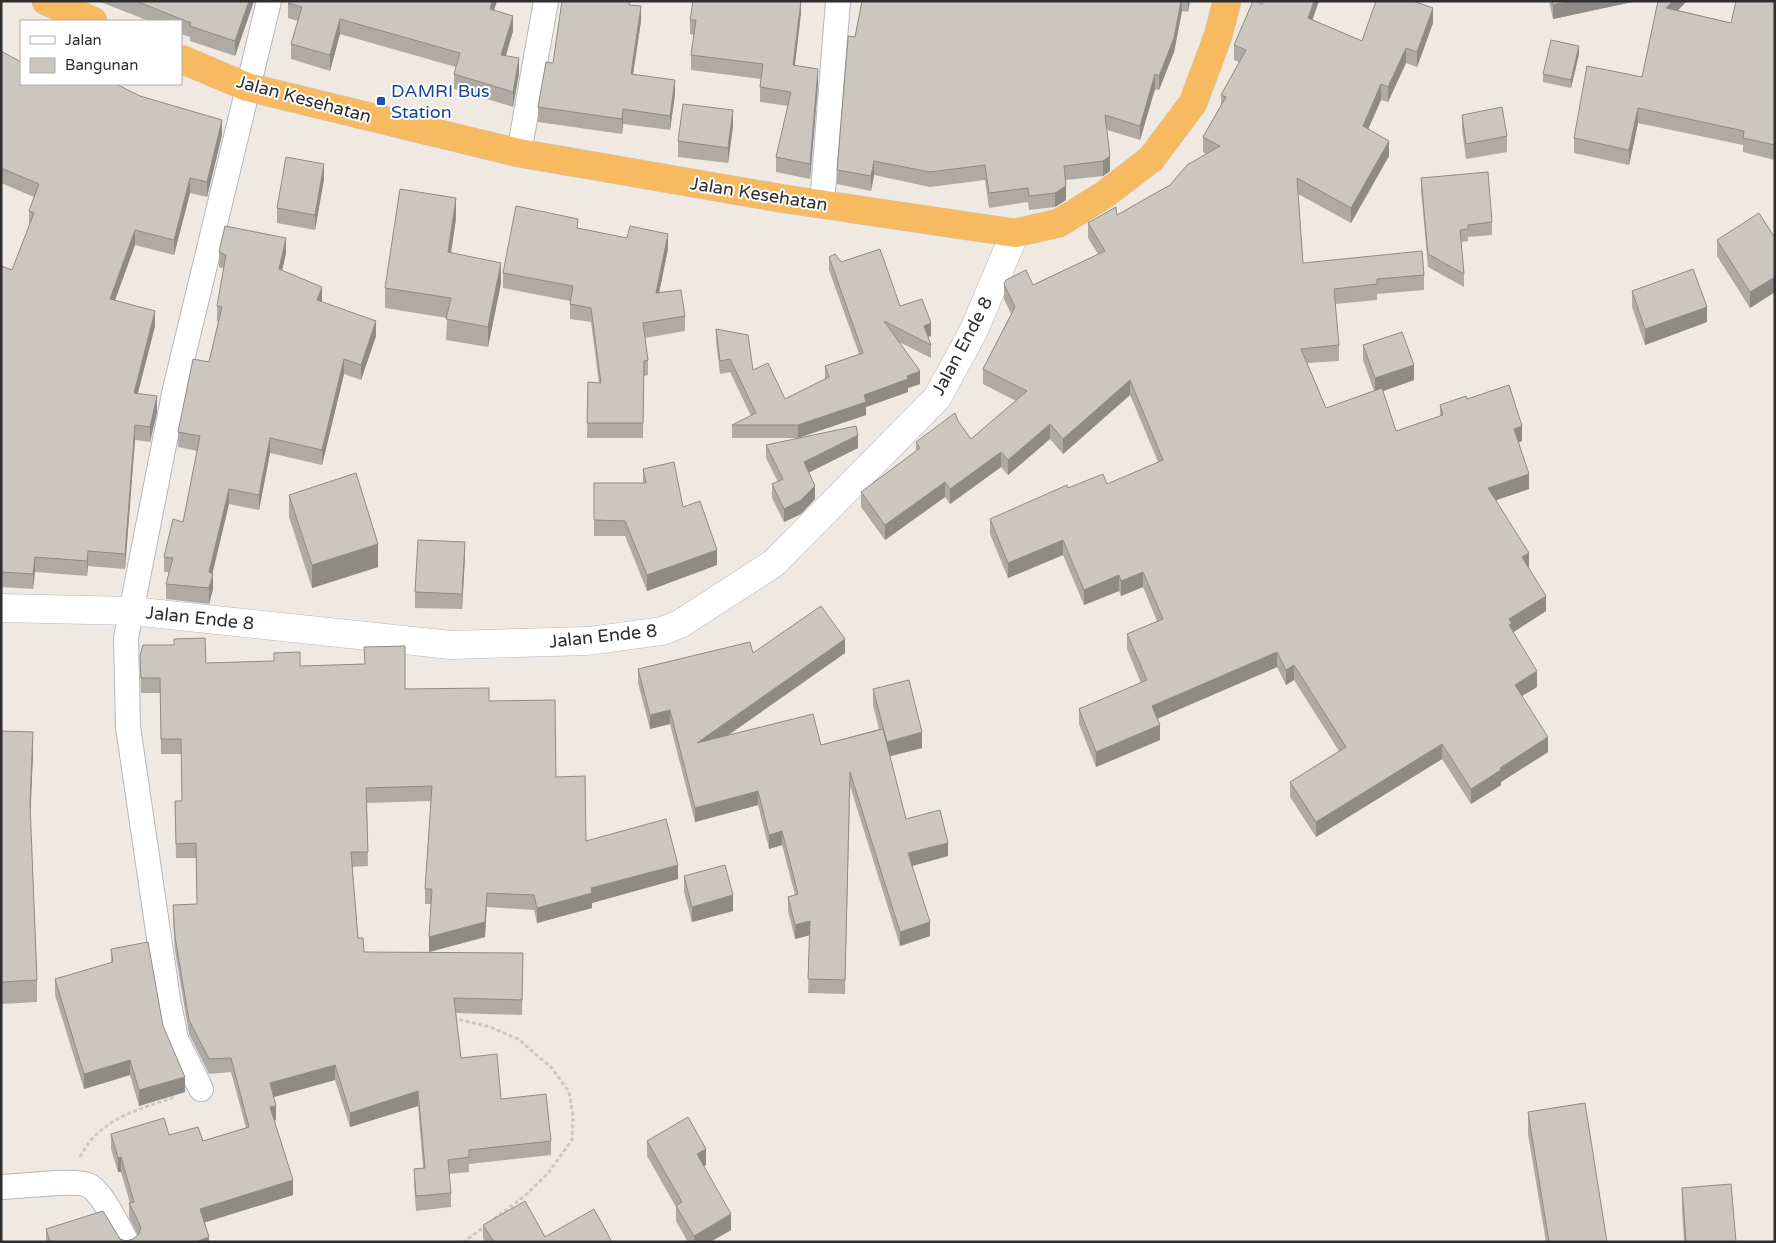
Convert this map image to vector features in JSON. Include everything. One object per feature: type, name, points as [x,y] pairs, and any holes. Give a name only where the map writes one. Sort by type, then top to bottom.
[{"type":"highway","points":[[46,1],[91,20]]},
{"type":"highway","name":"Jalan Kesehatan","points":[[182,59],[247,88],[519,153],[822,204],[1015,233],[1059,223],[1104,195],[1151,159],[1194,103],[1218,36],[1227,1]]},
{"type":"street","points":[[201,1089],[176,1039],[128,727],[126,638],[175,389],[247,88],[270,1]]},
{"type":"street","points":[[519,153],[546,1]]},
{"type":"street","points":[[822,204],[838,1]]},
{"type":"street","name":"Jalan Ende 8","points":[[1,608],[132,611],[451,646],[588,641],[662,631],[680,624],[774,563],[936,398],[974,330],[1015,233]]},
{"type":"street","points":[[1,1187],[75,1182],[90,1186],[100,1197],[127,1242]]},
{"type":"path","points":[[444,1018],[460,1018],[490,1027],[518,1039],[552,1068],[569,1092],[573,1116],[572,1140],[549,1172],[527,1194],[464,1242]]},
{"type":"path","points":[[75,1182],[78,1161],[97,1132],[121,1116],[201,1089]]},
{"type":"building","points":[[136,1],[249,1],[235,41],[190,26],[191,23]]},
{"type":"building","points":[[289,1],[492,1],[490,9],[513,16],[501,55],[519,58],[513,92],[454,74],[460,53],[340,19],[330,55],[291,44],[302,7],[288,3]]},
{"type":"building","points":[[562,1],[630,1],[629,5],[641,6],[631,74],[675,80],[670,116],[623,109],[622,119],[538,107],[546,62],[553,63]]},
{"type":"building","points":[[693,1],[801,1],[793,65],[818,69],[810,164],[776,157],[791,92],[760,87],[763,64],[691,55],[696,20],[690,20]]},
{"type":"building","points":[[862,1],[1181,1],[1174,38],[1159,76],[1155,74],[1140,126],[1105,115],[1110,156],[1103,161],[1064,166],[1066,186],[1055,193],[1029,196],[1028,188],[989,193],[985,165],[930,172],[874,161],[871,176],[837,170],[848,36],[855,37]]},
{"type":"building","points":[[1253,1],[1262,4],[1263,1],[1314,1],[1308,18],[1362,41],[1376,1],[1413,1],[1433,8],[1417,52],[1406,48],[1388,87],[1381,84],[1363,126],[1389,141],[1351,208],[1297,178],[1303,263],[1422,251],[1424,275],[1377,279],[1377,284],[1334,289],[1339,345],[1301,349],[1326,408],[1382,388],[1396,431],[1443,415],[1440,405],[1466,396],[1467,399],[1509,385],[1522,426],[1514,429],[1529,474],[1488,488],[1529,553],[1522,557],[1546,596],[1509,619],[1512,623],[1509,625],[1537,671],[1515,685],[1548,737],[1471,789],[1442,744],[1316,822],[1290,782],[1346,747],[1294,665],[1286,670],[1277,652],[1152,706],[1160,725],[1096,752],[1079,709],[1147,680],[1127,634],[1163,619],[1143,572],[1121,581],[1119,575],[1084,590],[1063,540],[1008,563],[990,519],[1067,485],[1068,488],[1103,474],[1107,484],[1163,460],[1130,380],[1063,439],[1050,424],[1008,460],[1001,452],[950,489],[945,482],[885,525],[861,492],[920,448],[916,442],[955,413],[958,421],[971,439],[1027,391],[983,369],[1015,307],[1004,284],[1006,280],[1026,270],[1033,285],[1105,251],[1088,223],[1116,207],[1117,215],[1170,185],[1187,165],[1220,146],[1203,137],[1226,97],[1221,95],[1246,50],[1234,45]]},
{"type":"building","points":[[1553,1],[1569,1],[1553,5]]},
{"type":"building","points":[[1658,1],[1673,1],[1666,8],[1731,23],[1736,1],[1775,1],[1775,145],[1743,138],[1744,131],[1638,108],[1629,150],[1574,138],[1587,66],[1642,77]]},
{"type":"building","points":[[1551,40],[1579,46],[1571,80],[1543,74]]},
{"type":"building","points":[[1,51],[20,61],[20,85],[118,85],[140,96],[222,120],[207,182],[190,178],[174,240],[135,230],[110,299],[155,311],[134,393],[157,396],[150,427],[135,425],[125,554],[88,551],[87,561],[35,557],[33,574],[1,572],[1,266],[12,270],[34,213],[29,211],[39,184],[1,168]]},
{"type":"building","points":[[683,104],[733,110],[728,148],[678,141]]},
{"type":"building","points":[[1502,107],[1507,136],[1466,144],[1462,115]]},
{"type":"building","points":[[286,157],[324,164],[315,215],[277,208]]},
{"type":"building","points":[[1488,172],[1492,222],[1468,225],[1468,229],[1460,230],[1464,274],[1428,254],[1421,178]]},
{"type":"building","points":[[400,189],[456,198],[448,252],[501,263],[488,327],[446,319],[451,298],[385,288]]},
{"type":"building","points":[[516,206],[578,219],[577,228],[627,238],[630,226],[668,234],[656,293],[681,290],[685,316],[643,323],[648,360],[644,361],[643,423],[587,423],[588,382],[601,383],[591,308],[570,304],[573,286],[503,273]]},
{"type":"building","points":[[1759,213],[1775,238],[1775,277],[1750,292],[1717,240]]},
{"type":"building","points":[[225,226],[286,238],[279,269],[322,287],[317,300],[376,321],[361,365],[344,359],[322,450],[270,438],[259,495],[229,489],[209,572],[213,574],[209,588],[166,584],[173,558],[164,557],[173,519],[183,522],[200,436],[178,432],[193,359],[209,362],[222,307],[217,306],[226,255],[219,252]]},
{"type":"building","points":[[880,249],[900,306],[922,299],[931,323],[924,326],[931,345],[884,321],[920,371],[907,376],[908,379],[864,395],[866,402],[798,425],[732,425],[756,413],[730,359],[720,361],[716,329],[748,335],[753,370],[768,363],[785,399],[829,377],[825,366],[863,353],[829,257],[835,254],[841,262]]},
{"type":"building","points":[[1693,269],[1707,307],[1645,329],[1632,291]]},
{"type":"building","points":[[1402,332],[1414,365],[1375,378],[1363,345]]},
{"type":"building","points":[[856,426],[858,435],[804,462],[815,486],[801,500],[784,509],[772,484],[783,479],[766,445]]},
{"type":"building","points":[[674,462],[683,507],[700,501],[717,550],[647,575],[625,521],[594,520],[594,483],[646,483],[643,469]]},
{"type":"building","points":[[356,473],[378,544],[312,565],[289,495]]},
{"type":"building","points":[[418,540],[465,542],[462,594],[415,592]]},
{"type":"building","points":[[821,606],[845,639],[697,743],[813,714],[821,745],[883,729],[906,819],[940,810],[948,843],[908,853],[930,922],[900,932],[850,772],[845,980],[808,979],[810,921],[795,925],[788,897],[798,894],[782,831],[769,835],[758,791],[695,808],[670,710],[650,715],[638,669],[750,642],[753,653]]},
{"type":"building","points":[[205,638],[206,663],[274,661],[274,653],[300,652],[300,666],[365,664],[364,647],[405,646],[405,689],[489,688],[489,701],[555,700],[556,777],[585,776],[586,841],[666,819],[678,865],[591,888],[592,893],[537,908],[534,895],[487,893],[485,922],[429,937],[432,889],[425,889],[432,786],[366,788],[368,852],[351,852],[358,938],[363,938],[364,952],[523,953],[522,1000],[454,998],[461,1058],[497,1054],[501,1099],[546,1094],[551,1141],[469,1150],[469,1157],[448,1160],[451,1193],[416,1196],[414,1169],[425,1168],[418,1091],[350,1113],[335,1065],[270,1083],[276,1106],[270,1107],[293,1180],[200,1209],[209,1237],[195,1242],[50,1242],[46,1229],[103,1211],[120,1239],[126,1241],[133,1239],[139,1234],[141,1227],[129,1203],[134,1202],[121,1157],[118,1158],[111,1134],[164,1118],[169,1135],[198,1127],[203,1141],[249,1127],[231,1058],[209,1059],[189,1020],[175,937],[173,905],[197,904],[196,843],[176,844],[175,801],[182,801],[181,739],[161,739],[160,678],[141,678],[140,656],[143,645],[174,645],[174,639]]},
{"type":"building","points":[[909,680],[922,732],[887,742],[873,689]]},
{"type":"building","points":[[1,731],[33,732],[30,803],[37,980],[1,982]]},
{"type":"building","points":[[725,865],[733,895],[692,907],[684,876]]},
{"type":"building","points":[[148,942],[163,1026],[185,1077],[139,1090],[130,1060],[84,1074],[55,979],[113,962],[111,949]]},
{"type":"building","points":[[1585,1103],[1607,1242],[1549,1242],[1528,1112]]},
{"type":"building","points":[[688,1117],[706,1149],[697,1154],[731,1214],[694,1236],[676,1206],[682,1202],[647,1141]]},
{"type":"building","points":[[1731,1184],[1736,1242],[1686,1242],[1682,1188]]},
{"type":"building","points":[[525,1201],[545,1237],[594,1209],[612,1242],[494,1242],[483,1225]]},
{"type":"place","name":"DAMRI Bus Station","points":[[381,101]]}]
